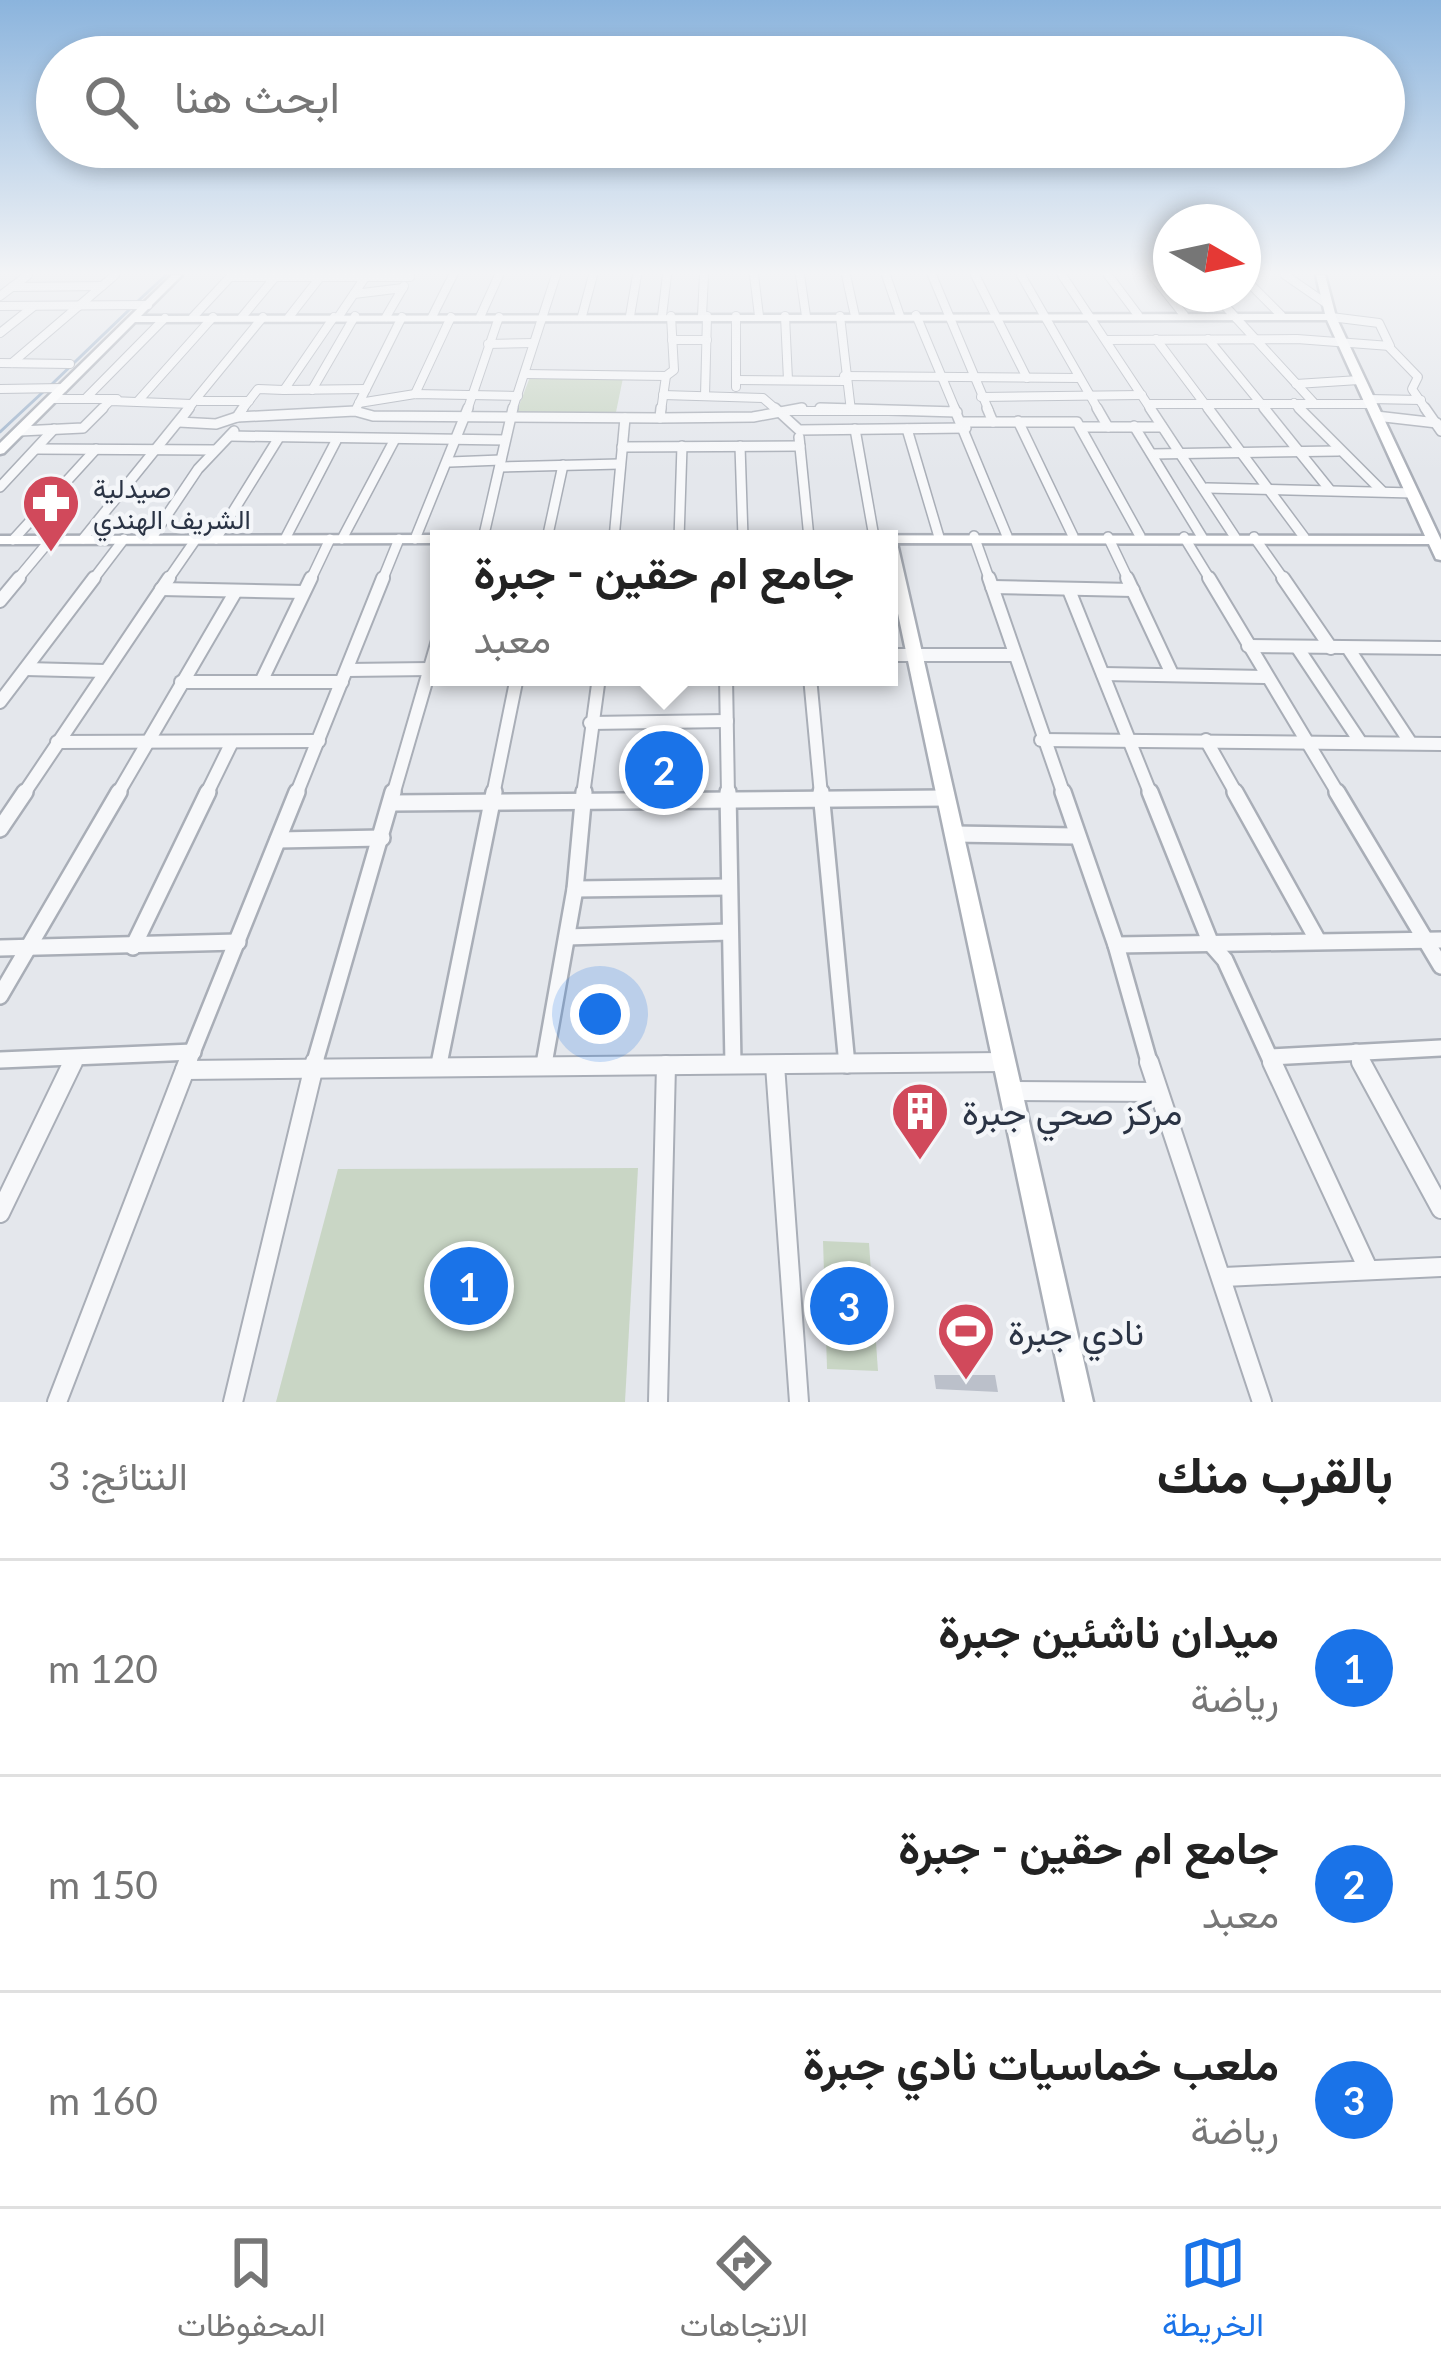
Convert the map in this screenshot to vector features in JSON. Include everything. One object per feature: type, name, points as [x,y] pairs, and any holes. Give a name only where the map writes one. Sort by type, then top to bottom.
[{"type":"street","points":[[12,363],[39,340]]},
{"type":"street","points":[[0,450],[112,340]]},
{"type":"street","points":[[87,397],[143,340]]},
{"type":"street","points":[[145,403],[194,340]]},
{"type":"street","points":[[83,539],[245,340]]},
{"type":"street","points":[[284,389],[319,340]]},
{"type":"street","points":[[312,390],[341,340]]},
{"type":"street","points":[[357,406],[390,340]]},
{"type":"street","points":[[415,394],[440,340]]},
{"type":"street","points":[[57,1402],[345,676],[407,539],[450,462],[489,340]]},
{"type":"street","points":[[525,374],[666,376],[674,370],[672,340]]},
{"type":"street","points":[[705,396],[707,340]]},
{"type":"street","points":[[736,340],[736,396]]},
{"type":"street","points":[[786,340],[788,380]]},
{"type":"street","points":[[842,340],[850,411]]},
{"type":"street","points":[[926,340],[1006,536]]},
{"type":"street","points":[[957,340],[993,422]]},
{"type":"street","points":[[1008,340],[1027,378]]},
{"type":"street","points":[[1058,340],[1108,427]]},
{"type":"street","points":[[1106,340],[1235,537]]},
{"type":"street","points":[[1157,340],[1304,537]]},
{"type":"street","points":[[1209,340],[1330,490]]},
{"type":"street","points":[[1257,340],[1314,403]]},
{"type":"street","points":[[1287,340],[1389,347],[1414,369],[1418,377],[1412,389],[1439,427]]},
{"type":"street","points":[[1388,340],[1389,347]]},
{"type":"street","points":[[485,530],[510,417],[533,343],[488,344]]},
{"type":"street","points":[[1342,343],[1438,540],[1441,556]]},
{"type":"street","points":[[0,363],[70,364]]},
{"type":"street","points":[[661,418],[666,376]]},
{"type":"street","points":[[736,380],[1079,378]]},
{"type":"street","points":[[1296,384],[1368,397],[1422,400]]},
{"type":"street","points":[[0,389],[63,388]]},
{"type":"street","points":[[37,449],[220,449],[235,430],[234,418],[258,389],[366,389]]},
{"type":"street","points":[[179,422],[217,424],[415,394],[518,396]]},
{"type":"street","points":[[663,395],[767,399],[799,430],[907,429],[962,421]]},
{"type":"street","points":[[981,398],[1091,396],[1294,404],[1368,397],[1439,427]]},
{"type":"street","points":[[83,428],[110,398]]},
{"type":"street","points":[[52,399],[249,401]]},
{"type":"street","points":[[20,430],[83,428],[110,401],[192,404],[179,422]]},
{"type":"street","points":[[1294,404],[1383,491]]},
{"type":"street","points":[[357,406],[373,416],[720,418],[850,411],[962,421],[1074,421],[1140,536]]},
{"type":"street","points":[[362,438],[373,416]]},
{"type":"street","points":[[615,530],[625,418]]},
{"type":"street","points":[[720,418],[721,446]]},
{"type":"street","points":[[1018,421],[1073,536]]},
{"type":"street","points":[[1134,426],[1202,537]]},
{"type":"street","points":[[1081,427],[1162,427]]},
{"type":"street","points":[[0,488],[54,429]]},
{"type":"street","points":[[855,429],[883,530]]},
{"type":"street","points":[[907,429],[939,537]]},
{"type":"street","points":[[799,430],[808,530]]},
{"type":"street","points":[[230,436],[506,440]]},
{"type":"street","points":[[216,538],[278,439]]},
{"type":"street","points":[[261,682],[303,592],[394,439]]},
{"type":"street","points":[[285,538],[335,441]]},
{"type":"street","points":[[679,530],[682,446]]},
{"type":"street","points":[[740,446],[743,530]]},
{"type":"street","points":[[622,447],[800,446]]},
{"type":"street","points":[[6,540],[96,449]]},
{"type":"street","points":[[151,539],[214,450]]},
{"type":"street","points":[[1153,454],[1338,451]]},
{"type":"street","points":[[450,462],[620,464]]},
{"type":"street","points":[[549,530],[562,465]]},
{"type":"street","points":[[1207,488],[1413,494]]},
{"type":"street","points":[[974,536],[1116,946],[1158,1092],[1224,1277],[1262,1402]]},
{"type":"street","points":[[1108,537],[1172,674]]},
{"type":"street","points":[[1184,537],[1304,741],[1434,941],[1441,966]]},
{"type":"street","points":[[1254,537],[1331,648]]},
{"type":"street","points":[[898,538],[1438,540]]},
{"type":"street","points":[[2,596],[51,539]]},
{"type":"street","points":[[0,702],[124,539]]},
{"type":"street","points":[[0,829],[196,539]]},
{"type":"street","points":[[6,540],[430,539]]},
{"type":"street","points":[[992,587],[1133,590]]},
{"type":"street","points":[[161,589],[303,592]]},
{"type":"street","points":[[1069,590],[1211,944],[1225,960],[1368,1268]]},
{"type":"street","points":[[0,996],[236,591]]},
{"type":"street","points":[[898,592],[1079,1402]]},
{"type":"street","points":[[1248,646],[1441,648]]},
{"type":"street","points":[[1298,647],[1359,740]]},
{"type":"street","points":[[1348,648],[1410,742]]},
{"type":"street","points":[[898,656],[1014,655]]},
{"type":"street","points":[[181,682],[261,682],[430,665]]},
{"type":"street","points":[[0,680],[105,670]]},
{"type":"street","points":[[1103,674],[1265,676]]},
{"type":"street","points":[[233,1402],[314,1067],[430,677]]},
{"type":"street","points":[[439,1064],[515,686]]},
{"type":"street","points":[[544,1064],[575,889],[597,686]]},
{"type":"street","points":[[726,686],[733,1064]]},
{"type":"street","points":[[811,686],[847,1066]]},
{"type":"street","points":[[590,723],[728,722]]},
{"type":"street","points":[[57,742],[319,740]]},
{"type":"street","points":[[1041,740],[1441,744]]},
{"type":"street","points":[[1206,740],[1318,941]]},
{"type":"street","points":[[133,947],[232,742]]},
{"type":"street","points":[[392,803],[945,798]]},
{"type":"street","points":[[953,834],[1075,836]]},
{"type":"street","points":[[278,840],[382,838]]},
{"type":"street","points":[[575,889],[728,887]]},
{"type":"street","points":[[567,938],[730,932]]},
{"type":"street","points":[[1116,946],[1434,941]]},
{"type":"street","points":[[0,947],[238,942]]},
{"type":"street","points":[[1270,1058],[1441,1048]]},
{"type":"street","points":[[1356,1052],[1441,1209]]},
{"type":"street","points":[[0,1060],[75,1058],[314,1067],[1003,1062]]},
{"type":"street","points":[[0,1213],[75,1058]]},
{"type":"street","points":[[658,1402],[666,1065]]},
{"type":"street","points":[[775,1066],[799,1402]]},
{"type":"street","points":[[1010,1090],[1158,1092]]},
{"type":"street","points":[[1224,1277],[1441,1267]]},
{"type":"green space","points":[[530,377],[623,378],[615,417],[515,416]]},
{"type":"green space","points":[[638,1168],[625,1402],[276,1402],[338,1169]]},
{"type":"green space","points":[[823,1241],[869,1243],[878,1371],[827,1369]]},
{"type":"building","name":"نادي جبرة","points":[[934,1375],[995,1375],[998,1392],[936,1389]]},
{"type":"waterway","points":[[51,385],[97,340]]},
{"type":"waterway","points":[[0,432],[43,392]]},
{"type":"place","name":"صيدلية الشريف الهندي","points":[[51,554]]},
{"type":"place","name":"جامع ام حقين - جبرة","points":[[664,770]]},
{"type":"place","name":"مركز صحي جبرة","points":[[920,1162]]},
{"type":"place","name":"ميدان ناشئين جبرة","points":[[469,1286]]},
{"type":"place","name":"ملعب خماسيات نادي جبرة","points":[[849,1306]]},
{"type":"place","name":"نادي جبرة","points":[[966,1382]]}]
